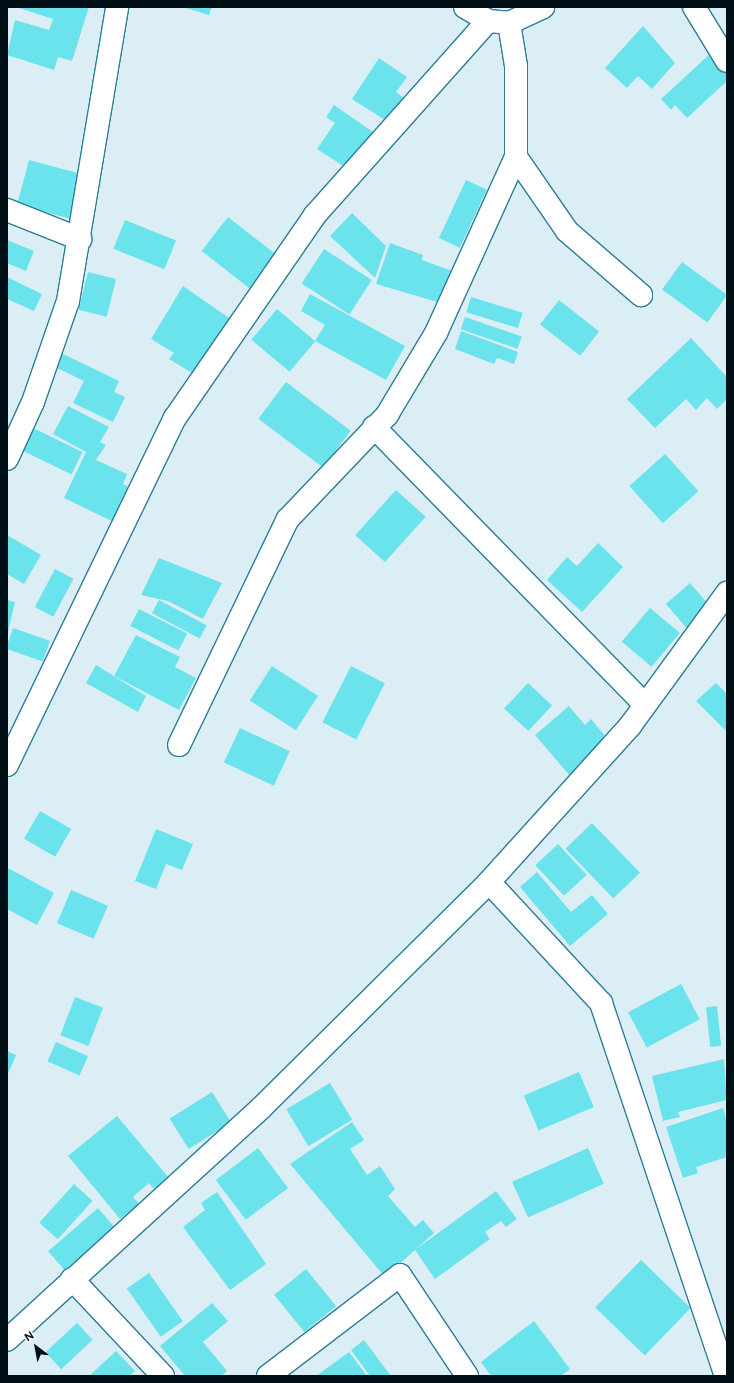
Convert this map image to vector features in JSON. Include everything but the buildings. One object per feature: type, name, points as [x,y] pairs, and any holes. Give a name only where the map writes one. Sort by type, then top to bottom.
[{"type":"street","points":[[7,459],[33,402],[68,301],[80,239],[117,7]]},
{"type":"street","points":[[465,7],[488,21],[510,24],[544,7]]},
{"type":"street","points":[[694,7],[727,61]]},
{"type":"street","points":[[7,765],[176,418],[316,215],[488,21]]},
{"type":"street","points":[[179,745],[288,519],[386,415],[436,333],[516,157],[516,66],[510,24]]},
{"type":"street","points":[[516,157],[567,231],[641,295]]},
{"type":"street","points":[[7,210],[80,239]]},
{"type":"street","points":[[374,427],[645,705]]},
{"type":"street","points":[[7,1340],[267,1102],[489,882],[645,705],[727,593]]},
{"type":"street","points":[[489,882],[601,1004],[726,1376]]},
{"type":"street","points":[[268,1376],[400,1275],[467,1376]]},
{"type":"street","points":[[72,1279],[163,1376]]}]
